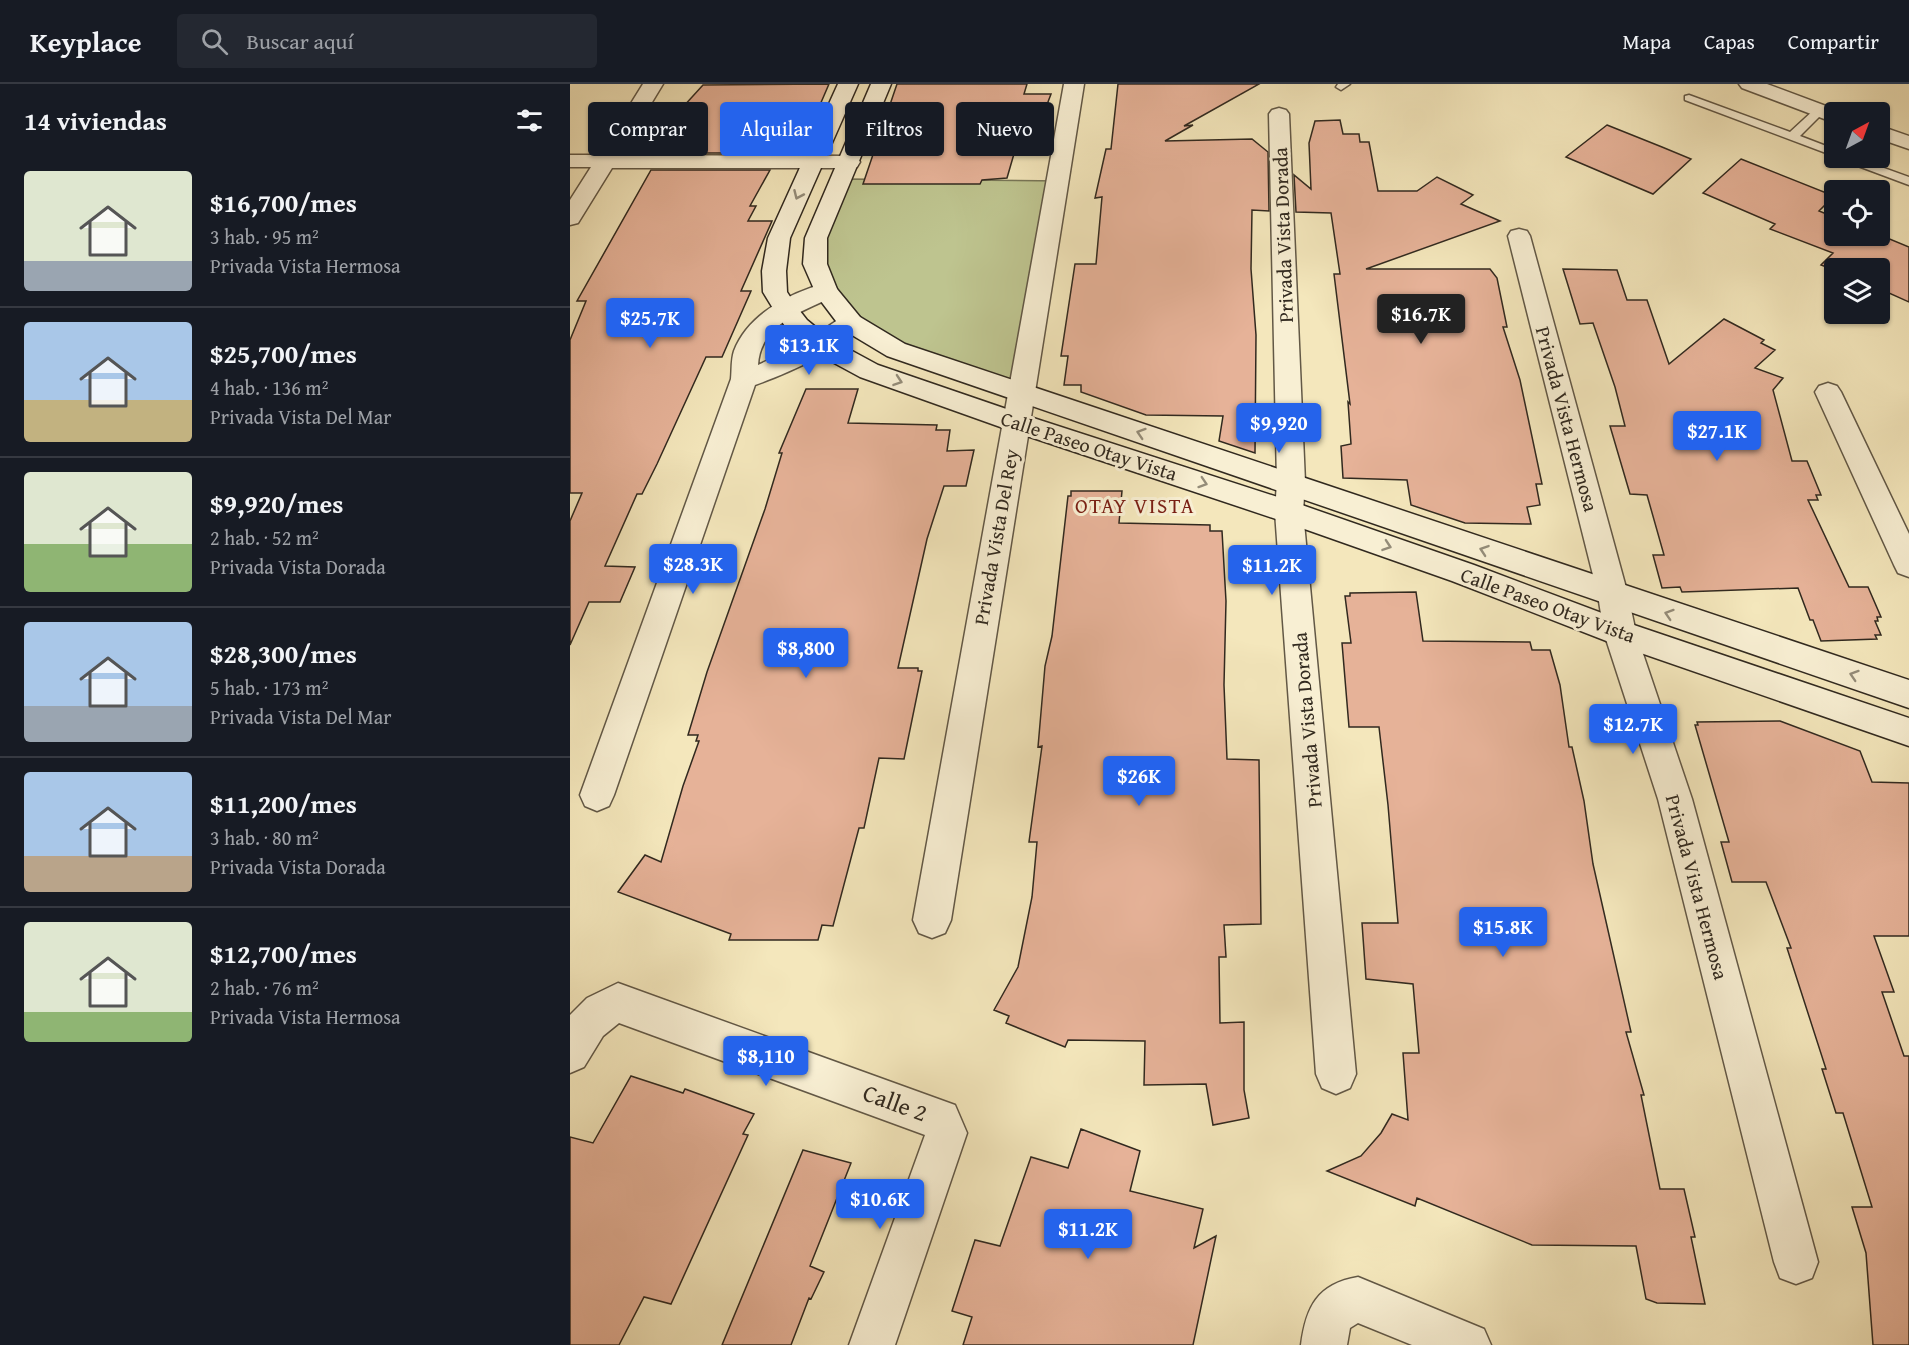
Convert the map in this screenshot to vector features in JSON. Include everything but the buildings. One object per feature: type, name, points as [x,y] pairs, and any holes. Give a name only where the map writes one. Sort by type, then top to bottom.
[{"type":"street","points":[[570,218],[653,84]]},
{"type":"street","name":"Calle Paseo Otay Vista","points":[[848,84],[779,238],[774,271],[775,292],[786,310],[798,326],[821,345],[869,371],[1015,422],[1290,497],[1613,595],[1909,694]]},
{"type":"street","name":"Calle Paseo Otay Vista","points":[[881,84],[816,238],[815,264],[826,291],[851,323],[896,350],[1020,392],[1290,497],[1463,573],[1620,633],[1909,732]]},
{"type":"street","name":"Privada Vista Del Rey","points":[[932,920],[1074,84]]},
{"type":"street","points":[[1749,84],[1824,112]]},
{"type":"street","name":"Privada Vista Dorada","points":[[1279,114],[1290,497],[1336,1074]]},
{"type":"street","points":[[1890,136],[1909,143]]},
{"type":"street","points":[[570,161],[849,162]]},
{"type":"street","name":"Privada Vista Hermosa","points":[[1519,236],[1613,595],[1620,633],[1675,799],[1796,1262]]},
{"type":"street","points":[[597,795],[744,379],[747,351],[757,332],[767,321],[826,291]]},
{"type":"street","points":[[744,379],[770,371],[821,345],[851,323]]},
{"type":"street","points":[[1828,392],[1909,565]]},
{"type":"street","name":"Calle 2","points":[[570,1053],[583,1029],[599,1010],[618,1003],[940,1120],[946,1133],[872,1345]]},
{"type":"street","points":[[1328,1328],[1344,1301],[1358,1300],[1468,1345]]},
{"type":"lane","points":[[1689,98],[1824,149]]},
{"type":"lane","points":[[1792,137],[1824,115]]},
{"type":"lane","points":[[1873,168],[1909,181]]},
{"type":"green space","points":[[844,179],[1062,181],[1020,392],[851,323],[816,238]]},
{"type":"district","name":"OTAY VISTA","points":[[1135,506]]}]
